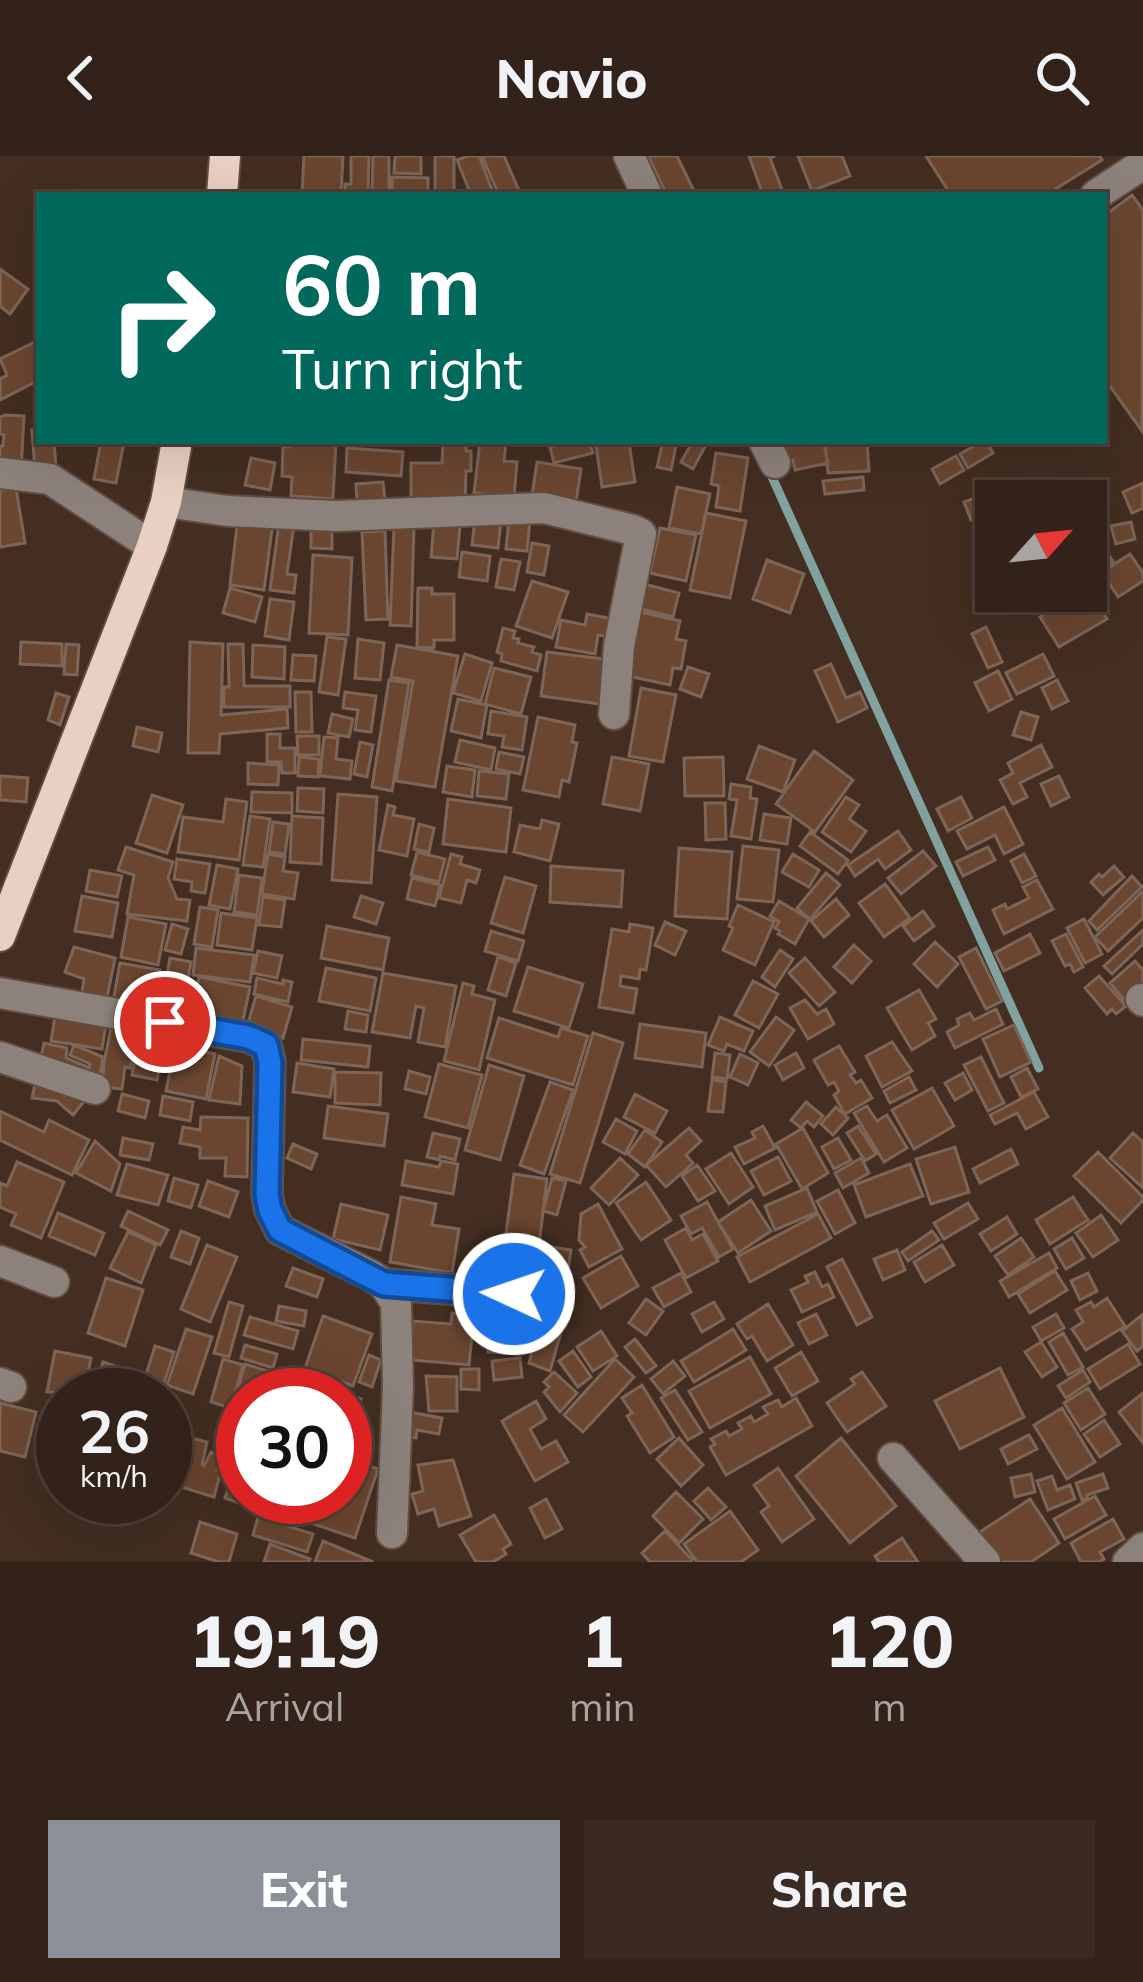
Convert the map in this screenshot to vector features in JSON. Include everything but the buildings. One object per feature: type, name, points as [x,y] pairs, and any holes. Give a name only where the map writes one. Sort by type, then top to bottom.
[{"type":"main road","points":[[222,192],[225,156]]},
{"type":"main road","points":[[0,936],[152,546],[176,444]]},
{"type":"street","points":[[629,156],[646,192]]},
{"type":"street","points":[[1101,192],[1143,164]]},
{"type":"street","points":[[0,473],[50,479],[152,546]]},
{"type":"street","points":[[166,502],[228,511],[336,516],[544,508],[633,530],[641,534],[619,646],[614,713]]},
{"type":"street","points":[[0,993],[248,1037],[266,1045],[270,1063],[267,1194],[280,1230],[384,1284],[514,1294]]},
{"type":"street","points":[[0,1057],[95,1089]]},
{"type":"street","points":[[0,1262],[54,1282]]},
{"type":"street","points":[[384,1284],[396,1303],[392,1533]]},
{"type":"street","points":[[893,1458],[985,1562]]},
{"type":"street","points":[[1128,1562],[1143,1548]]},
{"type":"waterway","points":[[768,468],[1039,1068]]},
{"type":"route","points":[[165,1022],[248,1037],[266,1045],[270,1063],[267,1194],[280,1230],[384,1284],[514,1294]]}]
